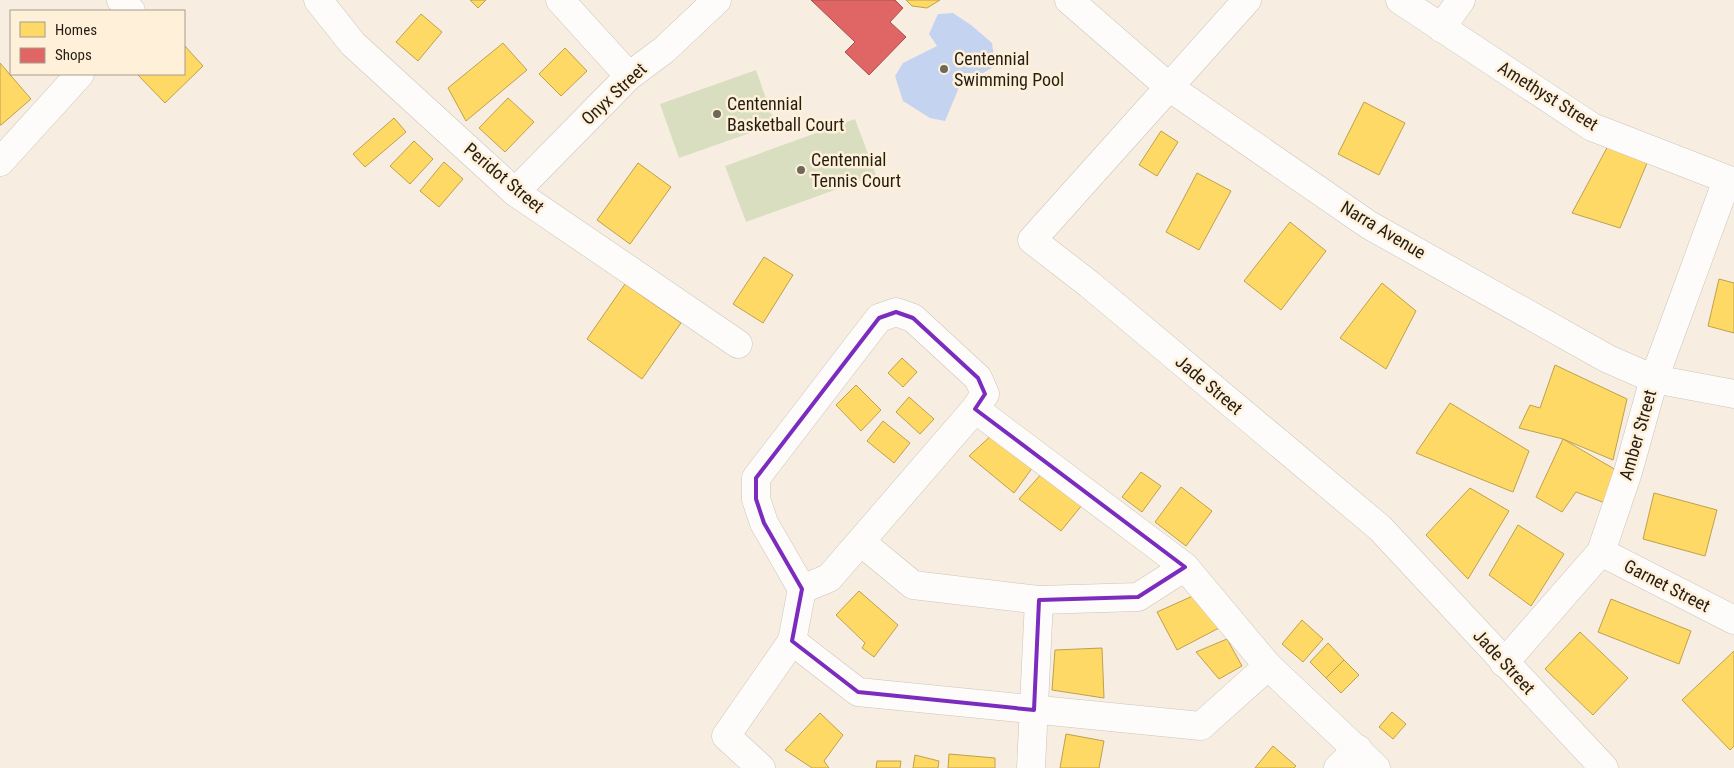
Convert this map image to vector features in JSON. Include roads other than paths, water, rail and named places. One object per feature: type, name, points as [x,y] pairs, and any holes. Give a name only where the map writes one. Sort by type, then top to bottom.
[{"type":"street","points":[[122,0],[130,10]]},
{"type":"street","name":"Peridot Street","points":[[318,0],[353,44],[515,192],[738,344]]},
{"type":"street","points":[[560,0],[629,76]]},
{"type":"street","name":"Onyx Street","points":[[515,192],[629,76],[664,50],[717,0]]},
{"type":"street","name":"Narra Avenue","points":[[1069,0],[1169,87],[1369,224],[1608,359],[1654,379],[1734,394]]},
{"type":"street","name":"Jade Street","points":[[1247,0],[1032,240],[1096,290],[1380,528],[1604,768]]},
{"type":"street","name":"Amethyst Street","points":[[1400,0],[1592,127],[1730,181]]},
{"type":"street","points":[[1441,28],[1461,0]]},
{"type":"street","points":[[0,162],[79,75]]},
{"type":"street","name":"Amber Street","points":[[1504,662],[1601,552],[1628,472],[1654,379],[1730,181]]},
{"type":"street","points":[[761,768],[726,736],[792,641],[802,590],[764,523],[756,499],[756,478],[879,318],[896,312],[913,318],[978,378],[985,394],[976,409],[828,578],[802,590]]},
{"type":"street","points":[[976,409],[1185,567],[1268,666],[1367,758],[1338,768]]},
{"type":"street","points":[[861,542],[913,585],[1039,600],[1138,597],[1185,567]]},
{"type":"street","name":"Garnet Street","points":[[1601,552],[1734,620]]},
{"type":"street","points":[[1031,768],[1039,600]]},
{"type":"street","points":[[792,641],[858,692],[1201,726],[1268,666]]},
{"type":"water","name":"Centennial Swimming Pool","points":[[953,13],[992,43],[995,66],[983,73],[965,73],[945,121],[930,118],[903,101],[895,76],[903,63],[937,46],[929,34],[938,14]]},
{"type":"place","name":"Centennial Swimming Pool","points":[[944,69]]},
{"type":"place","name":"Centennial Basketball Court","points":[[717,114]]},
{"type":"place","name":"Centennial Tennis Court","points":[[801,170]]}]
